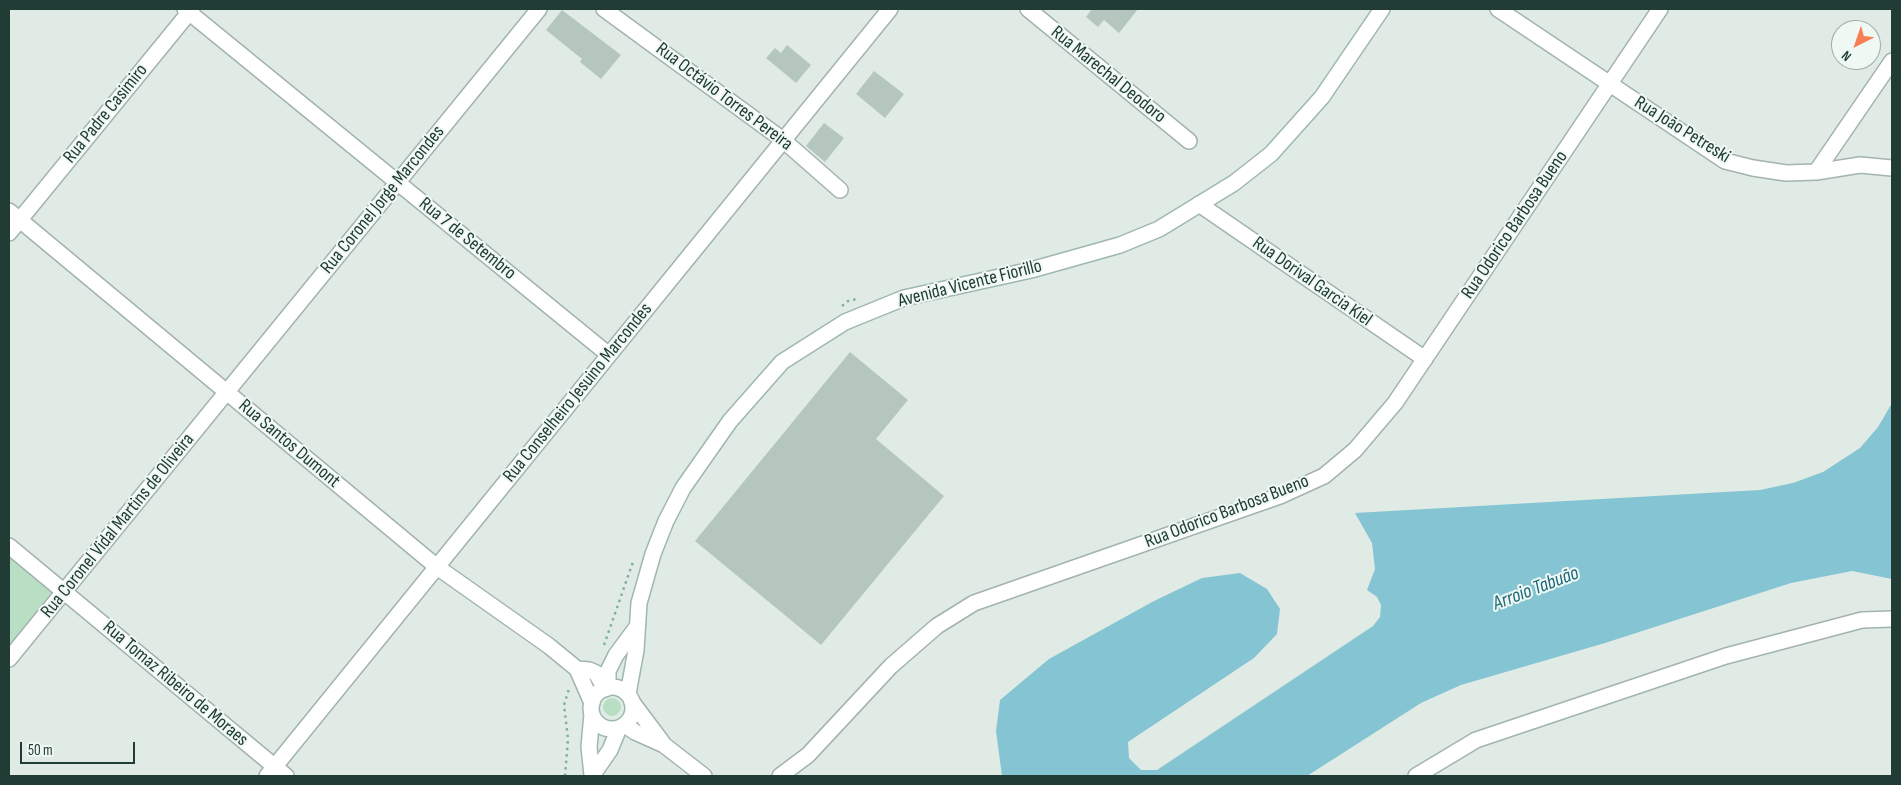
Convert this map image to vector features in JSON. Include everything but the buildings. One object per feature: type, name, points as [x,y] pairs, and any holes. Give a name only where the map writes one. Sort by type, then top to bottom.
[{"type":"street","name":"Rua Coronel Jorge Marcondes","points":[[227,392],[539,9]]},
{"type":"street","name":"Rua Octávio Torres Pereira","points":[[604,9],[783,140],[840,190]]},
{"type":"street","name":"Rua Conselheiro Jesuino Marcondes","points":[[276,773],[437,566],[890,9]]},
{"type":"street","name":"Rua Marechal Deodoro","points":[[1028,9],[1189,141]]},
{"type":"street","name":"Avenida Vicente Fiorillo","points":[[630,698],[638,603],[653,554],[666,521],[683,488],[730,421],[782,362],[845,322],[904,298],[1032,270],[1120,245],[1159,229],[1234,183],[1271,154],[1322,97],[1382,9]]},
{"type":"street","name":"Rua João Petreski","points":[[1498,9],[1725,161],[1786,173],[1816,172],[1860,165],[1892,168]]},
{"type":"street","name":"Rua Odorico Barbosa Bueno","points":[[780,776],[808,755],[891,666],[937,626],[974,603],[1280,496],[1324,476],[1355,450],[1395,403],[1660,9]]},
{"type":"street","name":"Rua 7 de Setembro","points":[[189,10],[609,355]]},
{"type":"street","name":"Rua Padre Casimiro","points":[[9,233],[14,215],[189,10]]},
{"type":"street","points":[[1816,172],[1892,61]]},
{"type":"street","name":"Rua Dorival Garcia Kiel","points":[[1200,204],[1425,359]]},
{"type":"street","name":"Rua Santos Dumont","points":[[14,215],[437,566],[549,646],[577,669]]},
{"type":"street","name":"Rua Coronel Vidal Martins de Oliveira","points":[[9,659],[227,392]]},
{"type":"street","name":"Rua Tomaz Ribeiro de Moraes","points":[[9,546],[276,773]]},
{"type":"street","points":[[1416,776],[1476,740],[1726,656],[1862,620],[1892,619]]},
{"type":"street","points":[[606,688],[608,671],[616,655],[636,628]]},
{"type":"street","points":[[606,688],[596,673],[577,669],[599,725],[612,729],[622,727],[664,745],[704,776]]},
{"type":"street","points":[[592,776],[589,754],[592,709],[594,697],[606,688],[617,688],[630,698],[664,745]]},
{"type":"street","points":[[592,776],[632,714],[630,698]]},
{"type":"path","points":[[841,307],[848,302],[858,299]]},
{"type":"path","points":[[602,648],[636,555]]},
{"type":"path","points":[[565,776],[568,739],[564,705],[577,669]]},
{"type":"green space","points":[[9,546],[61,589],[9,654]]},
{"type":"green space","points":[[612,698],[618,701],[621,707],[618,713],[612,716],[606,713],[603,707],[606,701]]},
{"type":"water","name":"Arroio Tabuão","points":[[1892,403],[1892,579],[1852,571],[1791,583],[1605,643],[1461,685],[1421,703],[1307,776],[1002,776],[996,731],[1000,700],[1049,659],[1154,601],[1202,578],[1240,573],[1267,589],[1280,609],[1277,634],[1254,658],[1128,742],[1129,758],[1141,770],[1157,770],[1373,626],[1380,617],[1381,605],[1377,597],[1367,590],[1375,569],[1372,543],[1355,513],[1760,490],[1793,483],[1823,472],[1860,448],[1878,427]]}]
